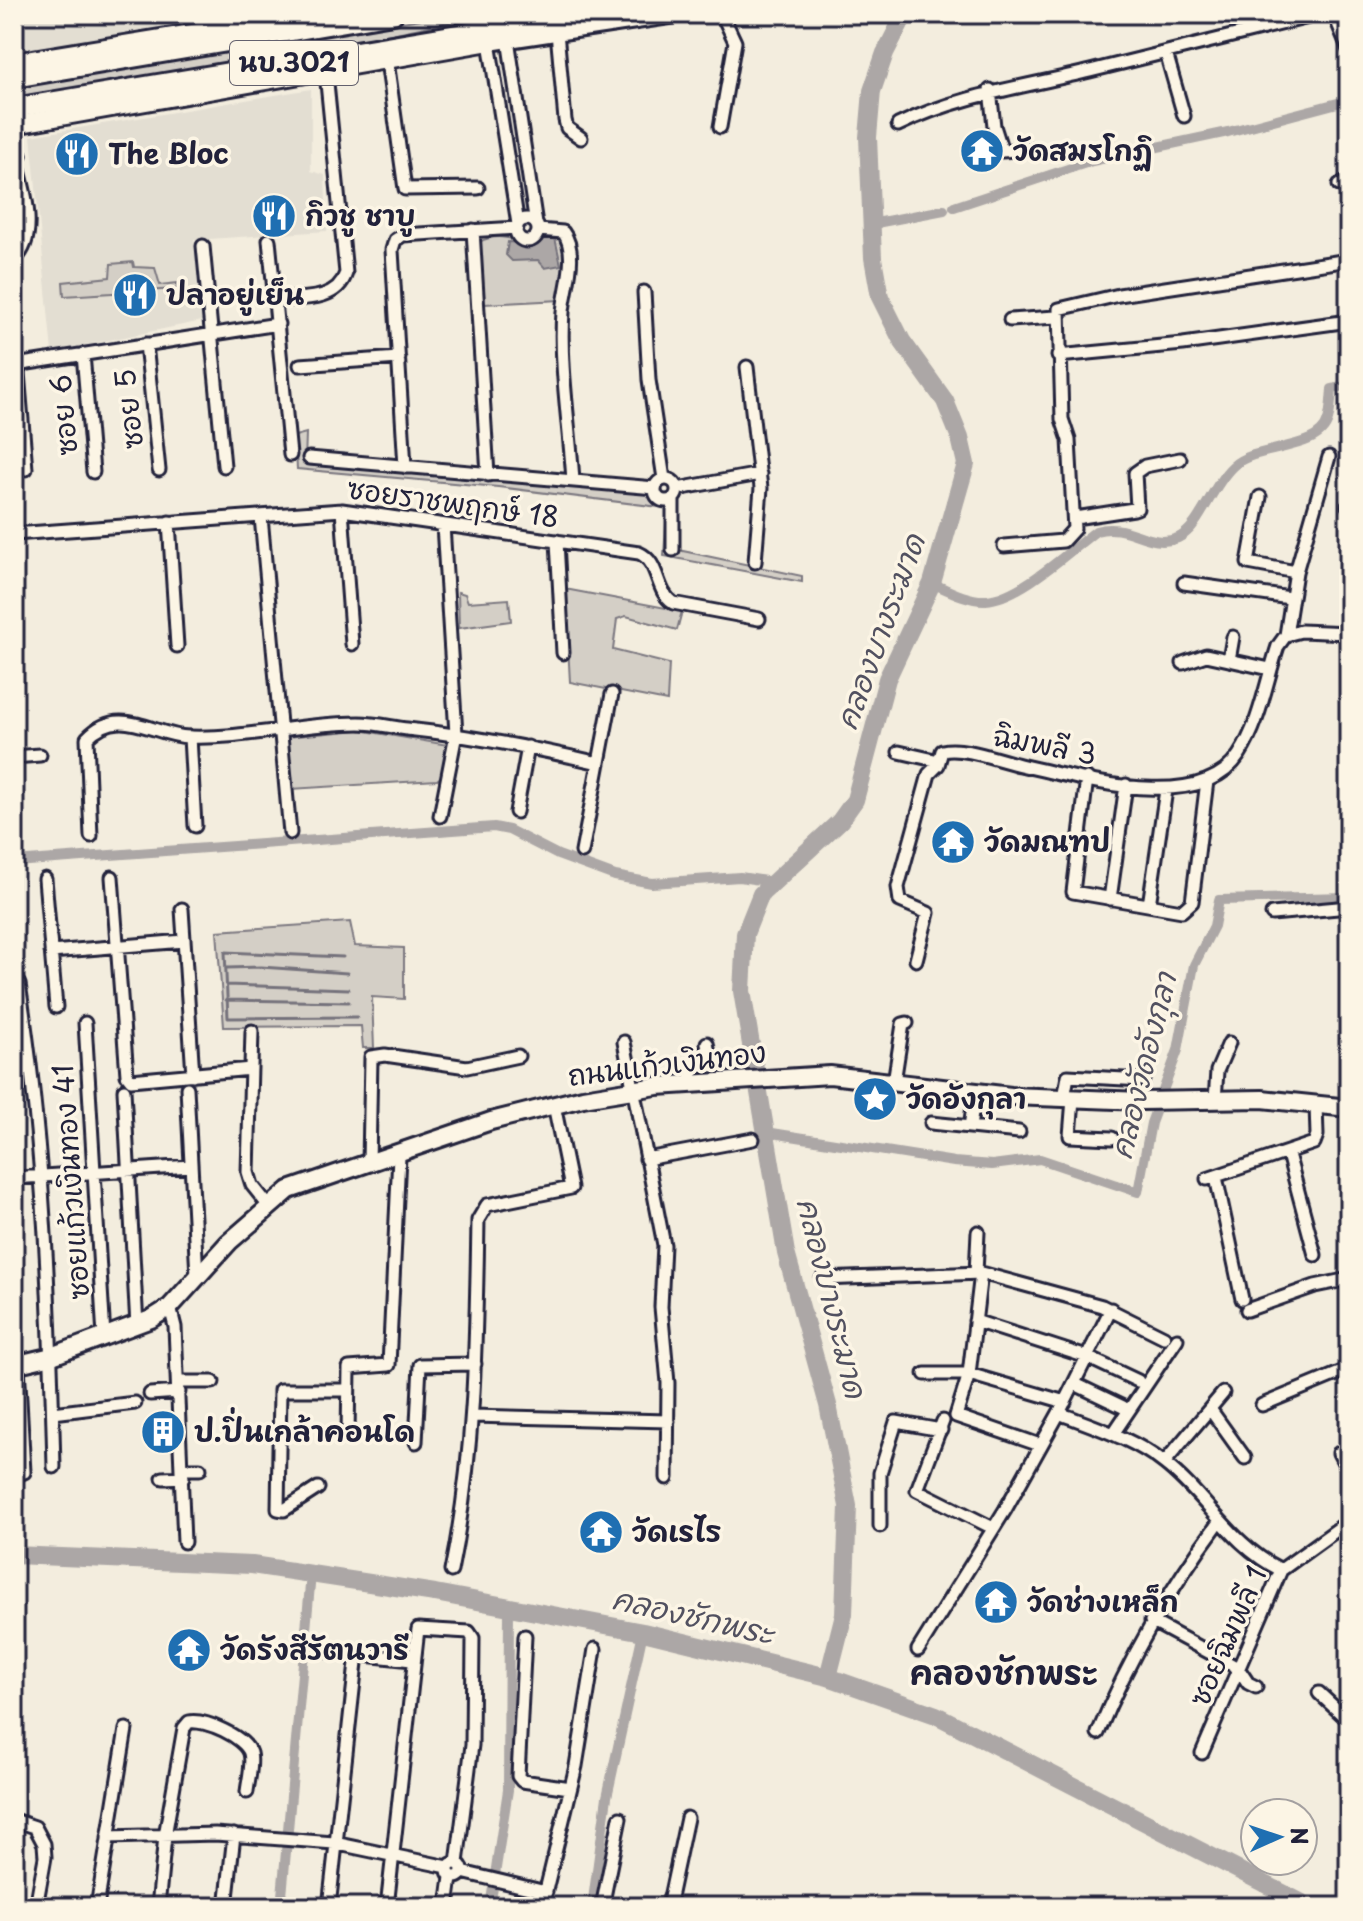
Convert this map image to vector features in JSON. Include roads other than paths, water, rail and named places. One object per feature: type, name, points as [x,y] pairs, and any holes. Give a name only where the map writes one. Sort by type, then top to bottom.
[{"type":"main road","points":[[229,28],[246,30],[347,14]]},
{"type":"main road","name":"นบ.3021","points":[[14,78],[393,14]]},
{"type":"main road","points":[[498,41],[575,15]]},
{"type":"main road","name":"นบ.3021","points":[[14,108],[575,15]]},
{"type":"street","name":"นบ.3021","points":[[14,62],[308,14]]},
{"type":"street","name":"นบ.3021","points":[[14,125],[498,41],[676,14]]},
{"type":"street","points":[[720,127],[735,49],[722,14]]},
{"type":"street","points":[[898,125],[932,108],[990,90],[1166,53],[1321,14]]},
{"type":"street","points":[[1334,14],[1349,50]]},
{"type":"street","points":[[557,32],[565,120],[567,128],[581,138]]},
{"type":"street","points":[[498,41],[522,133],[537,227],[535,237],[526,240],[517,235],[504,136],[498,41]]},
{"type":"street","points":[[1166,53],[1184,116]]},
{"type":"street","points":[[387,61],[405,189],[478,188]]},
{"type":"street","points":[[276,300],[326,295],[339,289],[346,273],[326,73]]},
{"type":"street","points":[[990,90],[994,126],[1002,151],[1030,149]]},
{"type":"street","points":[[504,136],[522,133]]},
{"type":"street","points":[[14,147],[20,155],[16,165],[30,233],[27,245],[14,260]]},
{"type":"street","points":[[506,151],[524,149]]},
{"type":"street","points":[[14,199],[25,211]]},
{"type":"street","points":[[405,467],[392,250],[395,240],[403,235],[517,226],[527,219],[537,227],[563,232],[567,241],[570,268],[563,320],[573,481]]},
{"type":"street","points":[[473,230],[488,475]]},
{"type":"street","points":[[269,240],[290,455]]},
{"type":"street","points":[[203,246],[224,466]]},
{"type":"street","points":[[1004,546],[1063,541],[1074,529],[1058,356],[1056,317],[1059,309],[1119,295],[1349,260]]},
{"type":"street","points":[[644,292],[661,499],[760,474]]},
{"type":"street","points":[[1010,320],[1056,317]]},
{"type":"street","points":[[1058,356],[1183,344],[1349,321]]},
{"type":"street","points":[[26,469],[18,372],[22,364],[278,324]]},
{"type":"street","name":"ซอย 5","points":[[146,344],[159,470]]},
{"type":"street","name":"ซอย 6","points":[[83,354],[93,472]]},
{"type":"street","points":[[300,365],[399,358]]},
{"type":"street","points":[[747,367],[760,474],[755,562]]},
{"type":"street","name":"ฉิมพลี 3","points":[[939,761],[942,751],[949,750],[1087,778],[1166,790],[1207,781],[1238,757],[1253,728],[1270,669],[1286,635],[1296,572],[1329,457]]},
{"type":"street","points":[[309,458],[573,481],[674,482],[673,550]]},
{"type":"street","points":[[1075,518],[1134,509],[1137,504],[1135,473],[1145,466],[1180,459]]},
{"type":"street","points":[[1260,497],[1248,563],[1296,572]]},
{"type":"street","points":[[342,510],[352,644]]},
{"type":"street","name":"ซอยราชพฤกษ์ 18","points":[[14,534],[342,510],[645,555],[667,600],[759,619]]},
{"type":"street","points":[[261,517],[290,833]]},
{"type":"street","points":[[169,522],[177,646]]},
{"type":"street","points":[[440,816],[456,734],[443,525]]},
{"type":"street","points":[[557,541],[563,653]]},
{"type":"street","points":[[1184,583],[1290,598]]},
{"type":"street","points":[[1286,635],[1313,631],[1349,633]]},
{"type":"street","points":[[1229,660],[1233,637]]},
{"type":"street","points":[[1183,663],[1200,655],[1270,669]]},
{"type":"street","points":[[582,852],[612,694]]},
{"type":"street","points":[[91,836],[85,751],[87,738],[94,731],[136,721],[161,733],[190,737],[362,723],[456,734],[599,763]]},
{"type":"street","points":[[190,737],[195,826]]},
{"type":"street","points":[[516,812],[528,747]]},
{"type":"street","points":[[899,752],[939,761],[929,774],[898,887],[900,901],[928,913],[916,960]]},
{"type":"street","points":[[14,757],[40,755]]},
{"type":"street","points":[[1087,778],[1072,891],[1182,911],[1192,902],[1207,781]]},
{"type":"street","points":[[1110,899],[1126,785]]},
{"type":"street","points":[[1149,905],[1166,790]]},
{"type":"street","points":[[112,877],[127,1075],[137,1081],[251,1069]]},
{"type":"street","points":[[45,879],[56,1007]]},
{"type":"street","points":[[1272,914],[1349,907]]},
{"type":"street","points":[[182,909],[193,1075]]},
{"type":"street","points":[[51,952],[184,941]]},
{"type":"street","points":[[14,981],[19,984],[26,1029],[52,1356],[54,1467]]},
{"type":"street","name":"ซอยแก้วเงินทอง 41","points":[[85,1023],[104,1337]]},
{"type":"street","points":[[894,1082],[903,1024],[907,1023]]},
{"type":"street","points":[[252,1031],[248,1172],[252,1185],[268,1205]]},
{"type":"street","points":[[624,1042],[664,1245],[661,1339],[668,1383],[667,1478]]},
{"type":"street","points":[[688,1084],[697,1061],[708,1048],[707,1043]]},
{"type":"street","points":[[1215,1100],[1217,1071],[1229,1043]]},
{"type":"street","points":[[369,1164],[371,1057],[385,1055],[467,1067],[518,1056]]},
{"type":"street","name":"ถนนแก้วเงินทอง","points":[[16,1364],[52,1356],[137,1326],[170,1307],[268,1205],[311,1181],[399,1156],[491,1121],[632,1089],[805,1075],[894,1082],[975,1093],[1156,1101],[1262,1099],[1349,1108]]},
{"type":"street","points":[[1112,1138],[1070,1136],[1068,1076],[1143,1080]]},
{"type":"street","points":[[187,1088],[197,1276]]},
{"type":"street","points":[[124,1090],[137,1326]]},
{"type":"street","points":[[970,1127],[975,1093]]},
{"type":"street","points":[[451,1571],[464,1506],[473,1416],[480,1213],[494,1203],[571,1188],[554,1105]]},
{"type":"street","points":[[1316,1105],[1317,1140],[1288,1154],[1211,1178],[1245,1304],[1349,1279]]},
{"type":"street","points":[[931,1123],[1019,1132]]},
{"type":"street","points":[[646,1159],[753,1139]]},
{"type":"street","points":[[1288,1154],[1315,1255]]},
{"type":"street","points":[[348,1436],[349,1368],[389,1365],[399,1156]]},
{"type":"street","points":[[14,1178],[191,1166]]},
{"type":"street","points":[[978,1232],[975,1321],[969,1374],[956,1416],[1040,1445]]},
{"type":"street","points":[[822,1279],[978,1273],[1111,1309],[1171,1338],[1113,1434]]},
{"type":"street","points":[[170,1307],[175,1327],[179,1387],[184,1542]]},
{"type":"street","points":[[918,1650],[1062,1407],[1111,1309]]},
{"type":"street","points":[[975,1321],[1087,1357],[1138,1381]]},
{"type":"street","points":[[14,1476],[24,1472],[16,1364]]},
{"type":"street","points":[[416,1442],[420,1365],[475,1364]]},
{"type":"street","points":[[1262,1405],[1349,1369]]},
{"type":"street","points":[[925,1374],[969,1374],[1062,1407],[1113,1434],[1164,1463],[1197,1493],[1219,1522],[1244,1547],[1281,1570]]},
{"type":"street","points":[[150,1394],[213,1382]]},
{"type":"street","points":[[1075,1384],[1123,1407]]},
{"type":"street","points":[[318,1488],[284,1510],[278,1509],[280,1390],[347,1390]]},
{"type":"street","points":[[1164,1463],[1223,1393]]},
{"type":"street","points":[[53,1413],[135,1403]]},
{"type":"street","points":[[1210,1409],[1245,1458]]},
{"type":"street","points":[[473,1416],[668,1421]]},
{"type":"street","points":[[880,1526],[880,1473],[896,1422],[942,1425],[917,1490],[993,1528]]},
{"type":"street","points":[[1339,1453],[1349,1472]]},
{"type":"street","points":[[163,1478],[200,1469]]},
{"type":"street","name":"ซอยฉิมพลี 1","points":[[1202,1753],[1281,1570],[1349,1521]]},
{"type":"street","points":[[1098,1733],[1120,1680],[1151,1621],[1219,1522]]},
{"type":"street","points":[[1151,1621],[1238,1668],[1248,1683],[1256,1687]]},
{"type":"street","points":[[387,1907],[412,1660],[418,1629],[458,1630],[469,1632],[473,1638],[472,1745],[447,1907]]},
{"type":"street","points":[[525,1636],[518,1776],[522,1781],[570,1788]]},
{"type":"street","points":[[542,1907],[570,1788],[595,1649]]},
{"type":"street","points":[[317,1650],[412,1660]]},
{"type":"street","points":[[329,1907],[357,1654]]},
{"type":"street","points":[[1319,1693],[1349,1721]]},
{"type":"street","points":[[158,1907],[165,1836],[184,1728],[189,1722],[211,1723],[247,1748],[251,1755],[247,1792]]},
{"type":"street","points":[[97,1907],[126,1729]]},
{"type":"street","points":[[602,1907],[620,1818]]},
{"type":"street","points":[[668,1907],[687,1818]]},
{"type":"street","points":[[14,1820],[35,1827],[44,1844],[36,1907]]},
{"type":"street","points":[[108,1837],[234,1835],[334,1843],[546,1892]]},
{"type":"street","points":[[226,1907],[234,1835]]},
{"type":"waterway","name":"คลองบางระมาด","points":[[828,1677],[844,1614],[848,1506],[828,1405],[786,1253],[742,991],[745,934],[761,894],[840,821],[855,800],[887,679],[932,583],[966,464],[960,438],[945,401],[902,341],[880,297],[873,258],[868,137],[872,91],[885,53],[905,14]]},
{"type":"waterway","points":[[954,207],[1092,161],[1228,132],[1349,100]]},
{"type":"waterway","points":[[871,224],[944,210]]},
{"type":"waterway","points":[[932,583],[965,597],[986,600],[1028,583],[1096,531],[1118,530],[1157,541],[1178,538],[1200,516],[1218,484],[1233,466],[1257,454],[1313,438],[1328,420],[1332,389],[1349,385]]},
{"type":"waterway","points":[[14,862],[494,827],[509,830],[558,855],[615,876],[652,883],[740,877],[773,882]]},
{"type":"waterway","name":"คลองวัดอังกุลา","points":[[766,1132],[954,1162],[992,1165],[1040,1159],[1138,1192],[1151,1123],[1178,1050],[1194,965],[1214,926],[1219,900],[1349,897]]},
{"type":"waterway","points":[[343,957],[225,952],[228,1018],[357,1017]]},
{"type":"waterway","points":[[227,968],[261,967],[347,973]]},
{"type":"waterway","points":[[226,985],[349,989]]},
{"type":"waterway","points":[[226,1000],[349,1002]]},
{"type":"waterway","name":"คลองชักพระ","points":[[14,1555],[252,1565],[435,1593],[643,1632],[828,1677],[936,1715],[1310,1907]]},
{"type":"waterway","points":[[281,1907],[311,1574]]},
{"type":"waterway","points":[[490,1907],[508,1790],[509,1607]]},
{"type":"waterway","points":[[592,1907],[607,1797],[643,1632]]},
{"type":"waterway","points":[[1265,1907],[1278,1891]]},
{"type":"place","name":"วัดสมรโกฏิ","points":[[982,151]]},
{"type":"place","name":"The Bloc","points":[[77,154]]},
{"type":"place","name":"กิวชู ชาบู","points":[[274,216]]},
{"type":"place","name":"ปลาอยู่เย็น","points":[[135,295]]},
{"type":"place","name":"วัดมณฑป","points":[[953,842]]},
{"type":"place","name":"วัดอังกุลา","points":[[875,1099]]},
{"type":"place","name":"ป.ปิ่นเกล้าคอนโด","points":[[163,1432]]},
{"type":"place","name":"วัดเรไร","points":[[601,1532]]},
{"type":"place","name":"วัดช่างเหล็ก","points":[[996,1602]]},
{"type":"place","name":"วัดรังสีรัตนวารี","points":[[189,1650]]},
{"type":"district","name":"คลองชักพระ","points":[[1004,1674]]}]
